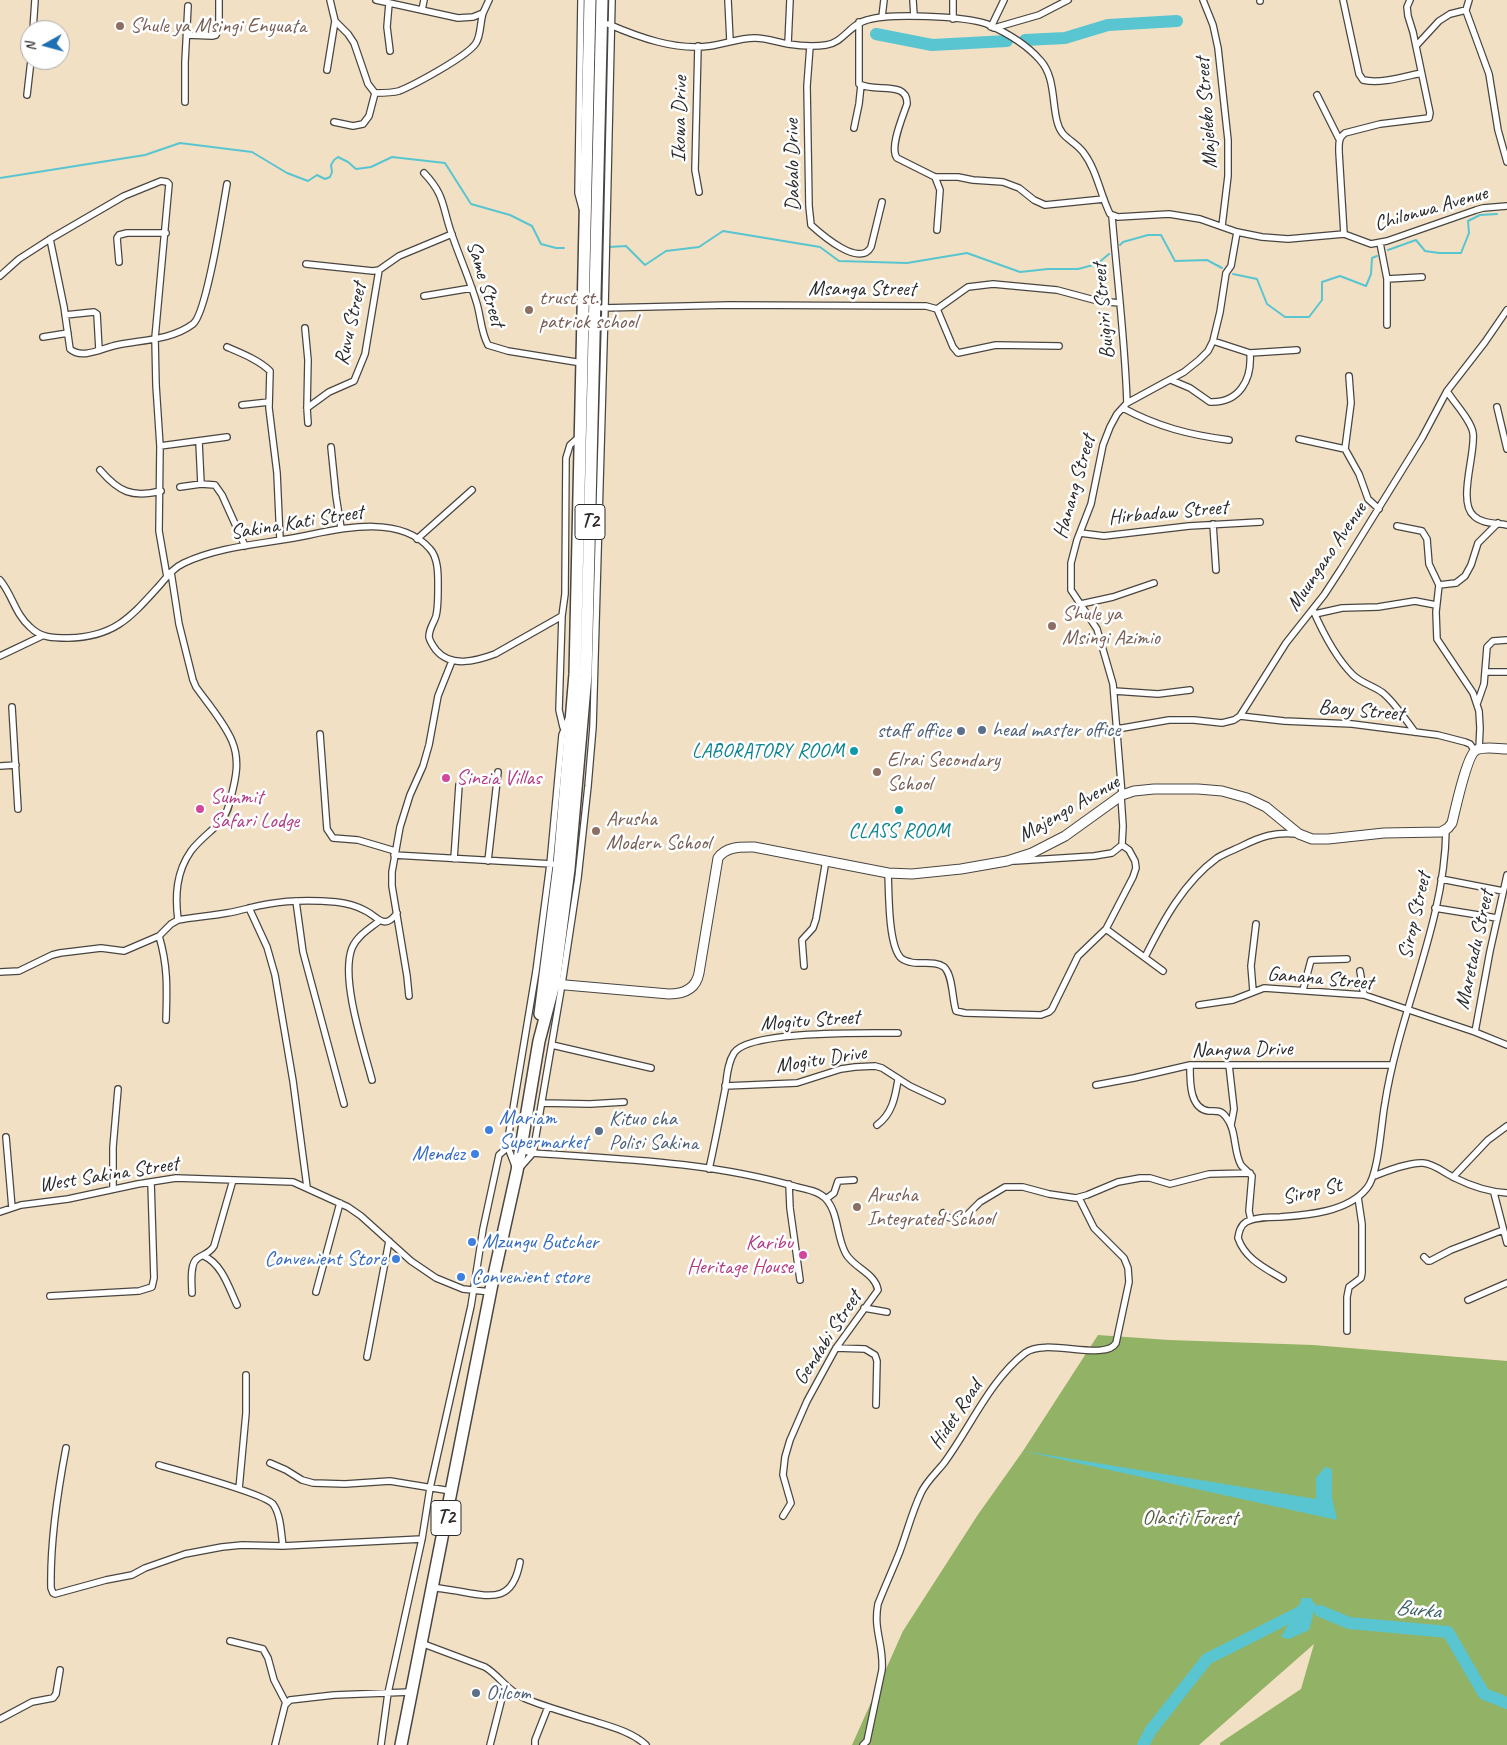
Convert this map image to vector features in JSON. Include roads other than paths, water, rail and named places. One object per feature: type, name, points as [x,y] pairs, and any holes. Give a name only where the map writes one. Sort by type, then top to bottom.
[{"type":"highway","name":"T2","points":[[545,1001],[560,984],[586,675],[600,308],[593,126],[594,67],[590,0]]},
{"type":"highway","name":"T2","points":[[594,67],[606,23],[602,0]]},
{"type":"highway","name":"T2","points":[[400,1745],[517,1171],[545,1001],[554,865],[575,674],[585,222],[593,126]]},
{"type":"street","points":[[34,20],[35,0]]},
{"type":"street","points":[[187,34],[212,36],[216,34],[219,26],[219,0]]},
{"type":"street","points":[[327,70],[335,21],[330,0]]},
{"type":"street","points":[[376,0],[458,18],[473,17],[483,13]]},
{"type":"street","points":[[422,10],[424,0]]},
{"type":"street","points":[[375,93],[398,91],[438,71],[472,48],[476,43],[483,13],[489,0]]},
{"type":"street","points":[[581,0],[578,193],[585,222]]},
{"type":"street","points":[[600,308],[606,23],[612,0]]},
{"type":"street","points":[[728,0],[730,41]]},
{"type":"street","points":[[788,44],[790,0]]},
{"type":"street","points":[[882,17],[884,0]]},
{"type":"street","points":[[913,0],[914,16]]},
{"type":"street","points":[[953,0],[953,19]]},
{"type":"street","points":[[993,27],[1004,0]]},
{"type":"street","points":[[993,27],[1039,15],[1068,0]]},
{"type":"street","name":"Majeleko Street","points":[[1203,0],[1213,26],[1218,48],[1228,140],[1228,176],[1222,226]]},
{"type":"street","points":[[1343,0],[1359,74],[1363,80],[1370,82],[1380,81],[1421,73]]},
{"type":"street","points":[[1339,139],[1345,133],[1429,118],[1430,113],[1407,10],[1410,0]]},
{"type":"street","points":[[1470,0],[1466,11],[1489,74],[1498,130],[1507,159]]},
{"type":"street","points":[[388,3],[390,51]]},
{"type":"street","points":[[185,102],[188,6]]},
{"type":"street","points":[[1416,46],[1439,21],[1450,14],[1466,11]]},
{"type":"street","points":[[606,23],[654,40],[672,44],[698,46],[710,46],[754,38],[810,46],[836,43],[859,22],[882,17],[914,16],[953,19],[978,22],[993,27],[1013,38],[1033,53],[1044,66],[1051,87],[1056,119],[1060,131],[1084,153],[1091,165],[1112,216]]},
{"type":"street","points":[[335,21],[354,43],[368,84],[375,93]]},
{"type":"street","points":[[854,128],[860,104],[861,85],[858,83],[859,22]]},
{"type":"street","name":"Ikowa Drive","points":[[698,46],[695,170],[700,192]]},
{"type":"street","name":"Dabalo Drive","points":[[810,46],[807,86],[811,224],[836,245],[847,251],[862,254],[868,252],[870,247],[882,202]]},
{"type":"street","points":[[27,95],[30,70]]},
{"type":"street","points":[[861,85],[879,89],[896,89],[906,93],[907,104],[894,146],[895,156],[901,161],[935,177],[958,177],[1003,182],[1019,188],[1038,202],[1048,206],[1104,199]]},
{"type":"street","points":[[334,122],[353,126],[363,124],[370,116],[375,93]]},
{"type":"street","points":[[1317,95],[1339,139],[1344,234]]},
{"type":"street","name":"Same Street","points":[[424,173],[440,193],[452,234],[472,288],[478,307],[482,331],[488,345],[508,351],[582,363]]},
{"type":"street","points":[[935,177],[940,190],[937,230]]},
{"type":"street","points":[[0,276],[19,260],[50,239],[124,196],[164,181],[169,184],[155,338],[161,491],[159,531],[180,632],[193,680],[230,736],[235,751],[237,767],[235,783],[226,814],[191,852],[182,870],[176,892],[178,920]]},
{"type":"street","points":[[50,239],[70,349],[75,353],[81,354],[174,333],[194,324],[203,307],[222,217],[226,184]]},
{"type":"street","name":"Chilonwa Avenue","points":[[1112,216],[1120,218],[1169,214],[1200,219],[1237,232],[1288,240],[1344,234],[1365,242],[1380,243],[1476,210],[1507,206]]},
{"type":"street","name":"Buigiri Street","points":[[1112,216],[1128,403]]},
{"type":"street","name":"Hanang Street","points":[[1122,845],[1124,826],[1114,691],[1098,629],[1071,590],[1070,573],[1072,557],[1095,490],[1103,445],[1110,427],[1128,403],[1171,380],[1199,360],[1208,351],[1213,342],[1226,273],[1231,266],[1237,232]]},
{"type":"street","points":[[119,262],[117,238],[119,235],[126,233],[166,233]]},
{"type":"street","name":"Ruvu Street","points":[[306,408],[329,392],[354,381],[365,354],[379,270],[399,256],[452,234]]},
{"type":"street","points":[[1380,243],[1387,279],[1387,325]]},
{"type":"street","points":[[306,264],[379,270]]},
{"type":"street","points":[[1387,279],[1422,278]]},
{"type":"street","name":"Msanga Street","points":[[600,308],[858,304],[926,306],[937,309],[968,286],[993,284],[1057,290],[1098,301],[1120,303]]},
{"type":"street","points":[[424,296],[472,288]]},
{"type":"street","points":[[937,309],[953,347],[958,353],[996,345],[1059,346]]},
{"type":"street","name":"Muungano Avenue","points":[[1240,716],[1286,642],[1314,612],[1337,576],[1422,438],[1447,391],[1507,310]]},
{"type":"street","points":[[65,315],[94,312],[97,314],[99,350]]},
{"type":"street","points":[[305,328],[308,360],[306,408],[308,424]]},
{"type":"street","points":[[43,337],[68,333]]},
{"type":"street","points":[[1213,342],[1250,353],[1297,350]]},
{"type":"street","points":[[227,347],[249,357],[270,371],[269,402],[280,507],[280,540]]},
{"type":"street","points":[[1171,380],[1190,388],[1210,402],[1225,401],[1236,394],[1248,378],[1250,353]]},
{"type":"street","points":[[1349,376],[1351,403],[1345,449],[1359,474],[1368,499],[1379,509]]},
{"type":"street","points":[[1447,391],[1466,418],[1472,431],[1467,487],[1470,511],[1479,519],[1507,525]]},
{"type":"street","points":[[242,405],[269,402]]},
{"type":"street","points":[[1497,407],[1507,449]]},
{"type":"street","points":[[1123,408],[1167,428],[1229,440]]},
{"type":"street","points":[[560,984],[552,1045],[533,1153],[517,1171],[508,1147],[554,865],[563,730],[560,710],[562,616],[565,594],[566,458],[570,445],[580,436]]},
{"type":"street","points":[[160,446],[227,437]]},
{"type":"street","points":[[1299,439],[1345,449]]},
{"type":"street","points":[[199,442],[201,484]]},
{"type":"street","points":[[332,447],[341,528]]},
{"type":"street","points":[[100,470],[122,491],[144,494],[161,491]]},
{"type":"street","points":[[180,487],[201,484],[215,485],[245,546]]},
{"type":"street","points":[[417,539],[472,490]]},
{"type":"street","name":"Hirbadaw Street","points":[[1080,533],[1104,536],[1213,524],[1260,522]]},
{"type":"street","points":[[1440,585],[1456,583],[1465,576],[1472,565],[1478,542],[1498,523]]},
{"type":"street","points":[[1213,524],[1216,570]]},
{"type":"street","points":[[1397,526],[1420,530],[1425,534],[1429,564],[1440,585],[1436,605],[1436,634],[1438,642],[1467,682],[1477,704],[1480,728],[1477,750],[1471,756],[1467,766],[1452,823],[1446,830]]},
{"type":"street","name":"Sakina Kati Street","points":[[42,636],[77,638],[104,632],[117,626],[136,612],[169,574],[183,564],[207,555],[341,528],[373,527],[398,529],[417,539],[431,550],[437,566],[438,591],[436,616],[429,629],[429,639],[439,654],[452,661]]},
{"type":"street","points":[[0,580],[8,590],[22,619],[29,627],[42,636],[0,656]]},
{"type":"street","points":[[1080,604],[1113,597],[1154,583]]},
{"type":"street","points":[[1415,732],[1390,700],[1373,687],[1354,677],[1327,640],[1314,612],[1415,602],[1436,605]]},
{"type":"street","points":[[409,996],[392,886],[394,853],[410,795],[429,745],[441,685],[452,661],[468,661],[495,654],[562,616]]},
{"type":"street","points":[[1477,704],[1486,672],[1488,645],[1493,642],[1507,640]]},
{"type":"street","points":[[1486,672],[1507,672]]},
{"type":"street","points":[[1114,691],[1158,694],[1190,690]]},
{"type":"street","points":[[12,707],[18,809]]},
{"type":"street","points":[[563,730],[571,714]]},
{"type":"street","points":[[1117,728],[1169,720],[1222,723],[1240,716]]},
{"type":"street","name":"Baoy Street","points":[[1240,716],[1284,721],[1352,724],[1415,732],[1458,739],[1477,750]]},
{"type":"street","points":[[320,734],[326,830],[333,838],[358,840],[394,853],[554,865]]},
{"type":"street","points":[[1477,750],[1507,750]]},
{"type":"street","points":[[0,766],[16,765]]},
{"type":"street","points":[[488,861],[498,772]]},
{"type":"street","points":[[454,859],[459,785]]},
{"type":"street","name":"Majengo Avenue","points":[[560,984],[669,994],[685,992],[694,985],[698,978],[718,858],[734,848],[754,847],[888,872],[912,874],[951,870],[1008,861],[1032,853],[1057,841],[1121,796],[1134,791],[1154,789],[1198,789],[1234,794],[1260,803],[1299,834],[1312,839],[1322,840],[1384,833],[1433,833],[1446,830]]},
{"type":"street","name":"Sirop Street","points":[[1408,1009],[1435,908],[1441,879],[1446,830]]},
{"type":"street","points":[[1145,957],[1164,922],[1191,882],[1215,860],[1270,834],[1299,834]]},
{"type":"street","points":[[888,872],[892,932],[896,949],[903,960],[917,964],[937,964],[945,968],[949,974],[958,1012],[1041,1015],[1052,1009],[1081,952],[1106,929],[1130,885],[1136,868],[1133,855],[1122,845],[1112,853],[1094,856],[1008,861]]},
{"type":"street","points":[[804,966],[802,940],[812,929],[816,919],[826,860]]},
{"type":"street","name":"Maretadu Street","points":[[1475,1032],[1507,875]]},
{"type":"street","points":[[1441,879],[1503,891]]},
{"type":"street","points":[[0,972],[19,971],[60,953],[101,948],[124,952],[159,936],[178,920],[224,914],[269,903],[296,901],[338,902],[350,904],[367,911],[379,921],[389,921],[397,913]]},
{"type":"street","points":[[296,901],[303,952],[344,1104]]},
{"type":"street","points":[[249,908],[267,947],[275,974],[293,1081],[307,1187]]},
{"type":"street","points":[[1435,908],[1497,918]]},
{"type":"street","points":[[372,1080],[355,1016],[350,981],[350,961],[352,949],[356,941],[379,921]]},
{"type":"street","points":[[1253,991],[1251,966],[1256,924]]},
{"type":"street","points":[[1106,929],[1163,971]]},
{"type":"street","points":[[159,936],[165,958],[168,982],[166,1020]]},
{"type":"street","points":[[1303,990],[1311,960],[1347,959]]},
{"type":"street","points":[[1360,971],[1364,995]]},
{"type":"street","name":"Ganana Street","points":[[1200,1005],[1233,1000],[1268,987],[1364,995],[1475,1032],[1507,1045]]},
{"type":"street","name":"Sirop St","points":[[1251,1220],[1296,1216],[1342,1206],[1358,1197],[1369,1186],[1374,1176],[1391,1065],[1408,1009]]},
{"type":"street","name":"Mogitu Street","points":[[709,1169],[728,1070],[734,1052],[739,1046],[747,1043],[817,1034],[898,1033]]},
{"type":"street","points":[[552,1045],[651,1068]]},
{"type":"street","points":[[1190,1065],[1190,1081],[1195,1101],[1204,1110],[1222,1112],[1231,1125],[1241,1166],[1252,1176],[1249,1212],[1251,1220],[1240,1228],[1238,1238],[1240,1245],[1245,1253],[1257,1263],[1282,1279]]},
{"type":"street","name":"Nangwa Drive","points":[[1096,1085],[1190,1065],[1391,1065]]},
{"type":"street","points":[[1229,1065],[1234,1109],[1231,1125]]},
{"type":"street","name":"Mogitu Drive","points":[[726,1086],[797,1083],[855,1067],[875,1066],[882,1068],[898,1080],[942,1101]]},
{"type":"street","points":[[877,1125],[889,1113],[895,1097],[898,1080]]},
{"type":"street","points":[[113,1189],[113,1147],[118,1089]]},
{"type":"street","points":[[542,1103],[590,1104],[624,1102]]},
{"type":"street","points":[[1453,1177],[1488,1140],[1507,1126]]},
{"type":"street","points":[[6,1137],[12,1208]]},
{"type":"street","points":[[381,1745],[388,1693],[473,1290],[483,1229],[500,1155],[508,1147]]},
{"type":"street","points":[[521,1150],[533,1153],[617,1159],[709,1169],[761,1177],[819,1194],[826,1199],[834,1193],[838,1181],[854,1180]]},
{"type":"street","points":[[1374,1176],[1424,1163],[1433,1165],[1453,1177],[1494,1193],[1507,1193]]},
{"type":"street","points":[[943,1213],[947,1217],[958,1220],[964,1218],[980,1202],[1001,1188],[1010,1186],[1023,1187],[1069,1198],[1079,1198],[1118,1182],[1140,1178],[1150,1178],[1170,1184],[1209,1174],[1250,1173]]},
{"type":"street","name":"West Sakina Street","points":[[0,1212],[41,1202],[68,1199],[176,1178],[293,1182],[340,1203],[361,1216],[424,1272],[462,1289],[491,1292]]},
{"type":"street","points":[[192,1294],[193,1264],[197,1258],[204,1256],[214,1246],[233,1180]]},
{"type":"street","points":[[50,1296],[139,1291],[152,1287],[154,1278],[151,1182]]},
{"type":"street","points":[[789,1184],[790,1208],[800,1280]]},
{"type":"street","points":[[1494,1193],[1507,1243]]},
{"type":"street","points":[[1348,1330],[1347,1297],[1349,1287],[1361,1278],[1362,1272],[1362,1224],[1358,1197]]},
{"type":"street","name":"Hidet Road","points":[[863,1745],[867,1741],[882,1670],[882,1648],[878,1639],[875,1618],[878,1604],[921,1492],[944,1464],[1008,1369],[1027,1352],[1034,1348],[1042,1347],[1077,1350],[1103,1349],[1112,1348],[1116,1343],[1129,1282],[1128,1268],[1124,1258],[1094,1228],[1079,1198]]},
{"type":"street","name":"Gendabi Street","points":[[783,1516],[791,1503],[783,1475],[784,1457],[790,1440],[807,1401],[836,1348],[877,1292],[876,1282],[852,1263],[846,1254],[832,1210],[826,1199]]},
{"type":"street","points":[[316,1292],[340,1203]]},
{"type":"street","points":[[1424,1257],[1430,1261],[1451,1250],[1503,1230]]},
{"type":"street","points":[[366,1357],[390,1241]]},
{"type":"street","points":[[204,1256],[215,1262],[237,1305]]},
{"type":"street","points":[[1468,1300],[1507,1283]]},
{"type":"street","points":[[864,1308],[887,1312]]},
{"type":"street","points":[[836,1348],[865,1349],[875,1355],[877,1361],[876,1405]]},
{"type":"street","points":[[239,1489],[246,1414],[246,1375]]},
{"type":"street","points":[[66,1448],[53,1530],[51,1583],[52,1591],[57,1594],[106,1580],[132,1575],[185,1554],[206,1550],[242,1545],[283,1546],[422,1539]]},
{"type":"street","points":[[270,1462],[302,1480],[313,1483],[344,1484],[390,1480],[451,1491]]},
{"type":"street","points":[[159,1464],[239,1489],[264,1499],[274,1506],[283,1546]]},
{"type":"street","points":[[432,1587],[486,1596],[498,1595],[507,1590],[514,1582],[520,1562]]},
{"type":"street","points":[[230,1640],[263,1649],[268,1658],[274,1680],[286,1702],[275,1745]]},
{"type":"street","points":[[421,1643],[485,1667],[505,1686],[523,1697],[615,1728],[635,1737],[646,1745]]},
{"type":"street","points":[[0,1719],[32,1702],[53,1698],[56,1694],[60,1670]]},
{"type":"street","points":[[490,1745],[505,1686]]},
{"type":"street","points":[[286,1702],[298,1698],[411,1692]]},
{"type":"street","points":[[536,1745],[535,1740],[548,1707]]},
{"type":"water","points":[[1023,1451],[1316,1499],[1316,1478],[1325,1467],[1332,1469],[1332,1498],[1337,1520]]},
{"type":"water","points":[[1302,1598],[1311,1598],[1313,1606],[1309,1630],[1289,1639],[1281,1637],[1295,1613]]},
{"type":"waterway","points":[[1025,40],[1065,38],[1108,25],[1177,21]]},
{"type":"waterway","points":[[876,34],[932,45],[1007,41]]},
{"type":"waterway","points":[[0,178],[145,155],[180,143],[252,152],[287,173],[308,181],[317,175],[325,179],[330,177],[332,172],[331,165],[338,157],[356,169],[371,167],[392,157],[445,163],[471,204],[510,215],[532,226],[541,244],[564,248]]},
{"type":"waterway","points":[[1388,250],[1416,240],[1425,251],[1461,253],[1469,233],[1468,221],[1480,215],[1497,214]]},
{"type":"waterway","points":[[609,247],[626,246],[645,265],[666,251],[699,247],[723,231],[820,247],[839,261],[907,263],[967,253],[1020,272],[1048,269],[1078,269],[1097,264],[1109,254]]},
{"type":"waterway","points":[[1120,245],[1123,242],[1148,235],[1161,235],[1175,261],[1207,260],[1222,268]]},
{"type":"waterway","points":[[1233,274],[1257,279],[1267,304],[1285,317],[1309,317],[1322,300],[1322,282],[1340,276],[1366,286],[1371,274],[1372,258],[1377,256]]},
{"type":"waterway","points":[[1143,1745],[1151,1730],[1207,1659],[1310,1607]]},
{"type":"waterway","name":"Burka","points":[[1320,1611],[1349,1623],[1448,1632],[1484,1694],[1507,1703]]},
{"type":"place","name":"Shule ya Msingi Enyuata","points":[[120,26]]},
{"type":"place","name":"trust st. patrick school","points":[[529,310]]},
{"type":"place","name":"Shule ya Msingi Azimio","points":[[1052,626]]},
{"type":"place","name":"head master office","points":[[982,730]]},
{"type":"place","name":"staff office","points":[[961,731]]},
{"type":"place","name":"LABORATORY ROOM","points":[[854,751]]},
{"type":"place","name":"Elrai Secondary School","points":[[877,772]]},
{"type":"place","name":"Sinzia Villas","points":[[446,778]]},
{"type":"place","name":"Summit Safari Lodge","points":[[200,809]]},
{"type":"place","name":"CLASS ROOM","points":[[899,810]]},
{"type":"place","name":"Arusha Modern School","points":[[596,831]]},
{"type":"place","name":"Mariam Supermarket","points":[[489,1130]]},
{"type":"place","name":"Kituo cha Polisi Sakina","points":[[599,1131]]},
{"type":"place","name":"Mendez","points":[[475,1154]]},
{"type":"place","name":"Arusha Integrated School","points":[[857,1207]]},
{"type":"place","name":"Mzungu Butcher","points":[[472,1242]]},
{"type":"place","name":"Karibu Heritage House","points":[[803,1255]]},
{"type":"place","name":"Convenient Store","points":[[396,1259]]},
{"type":"place","name":"Convenient store","points":[[461,1277]]},
{"type":"place","name":"Oilcom","points":[[476,1693]]},
{"type":"park label","name":"Olasiti Forest","points":[[1190,1518]]}]
